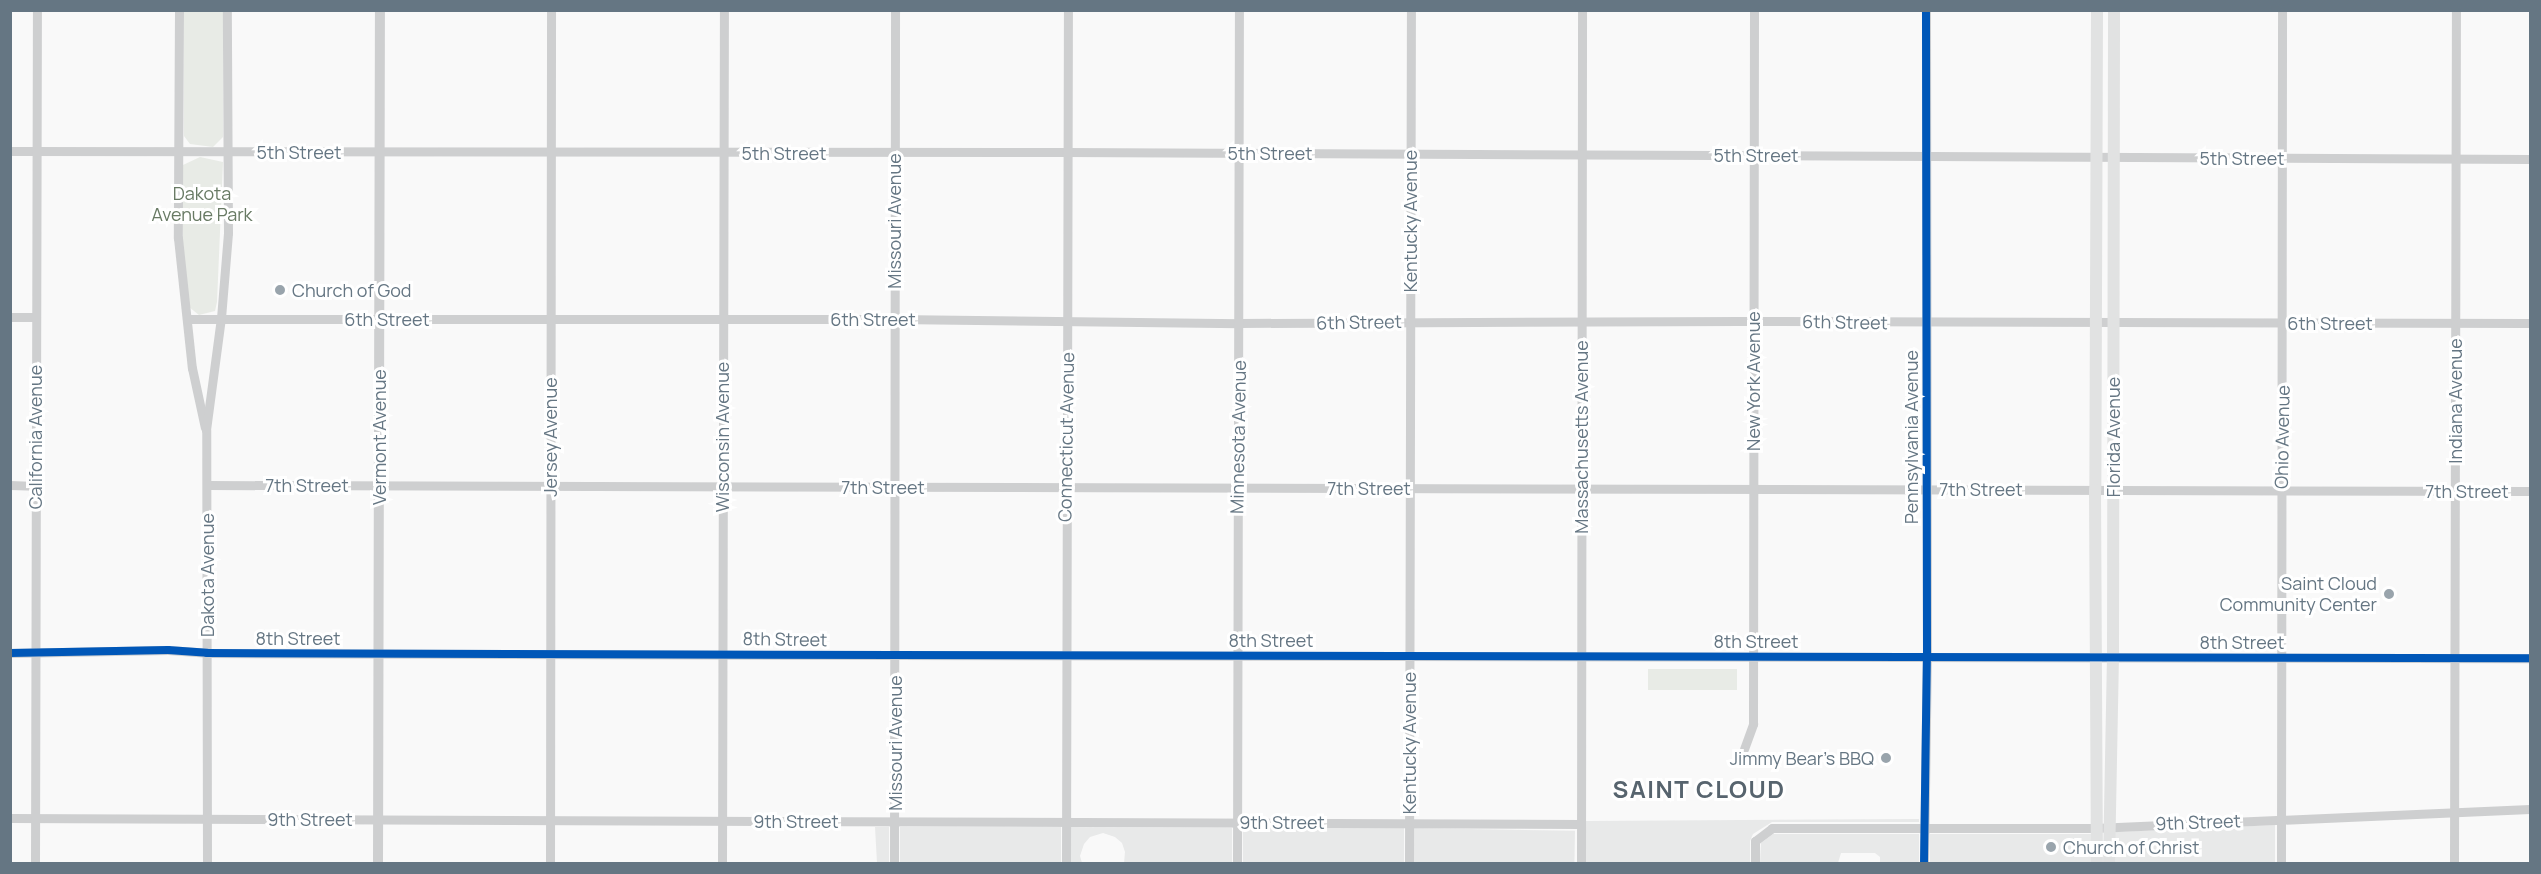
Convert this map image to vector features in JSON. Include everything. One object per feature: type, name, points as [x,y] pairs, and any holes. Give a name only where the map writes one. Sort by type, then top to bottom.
[{"type":"main road","name":"Florida Avenue","points":[[2097,10],[2095,490],[2095,828],[2097,864]]},
{"type":"main road","name":"Florida Avenue","points":[[2109,864],[2113,657],[2114,10]]},
{"type":"street","name":"California Avenue","points":[[35,864],[37,10]]},
{"type":"street","name":"Dakota Avenue","points":[[179,10],[178,238],[192,368],[201,420],[206,430]]},
{"type":"street","name":"Dakota Avenue","points":[[207,864],[206,430],[221,318],[228,232],[227,10]]},
{"type":"street","name":"Vermont Avenue","points":[[378,864],[380,10]]},
{"type":"street","name":"Jersey Avenue","points":[[550,864],[551,10]]},
{"type":"street","name":"Wisconsin Avenue","points":[[722,864],[724,10]]},
{"type":"street","name":"Missouri Avenue","points":[[894,864],[895,10]]},
{"type":"street","name":"Connecticut Avenue","points":[[1066,864],[1065,487],[1068,10]]},
{"type":"street","name":"Minnesota Avenue","points":[[1238,864],[1236,488],[1240,323],[1239,10]]},
{"type":"street","name":"Kentucky Avenue","points":[[1409,864],[1411,10]]},
{"type":"street","name":"Massachusetts Avenue","points":[[1581,864],[1582,10]]},
{"type":"street","name":"New York Avenue","points":[[1744,749],[1753,724],[1754,10]]},
{"type":"street","name":"Pennsylvania Avenue","points":[[1924,864],[1927,657],[1926,10]]},
{"type":"street","name":"Ohio Avenue","points":[[2281,864],[2282,10]]},
{"type":"street","name":"Indiana Avenue","points":[[2454,864],[2456,10]]},
{"type":"street","name":"5th Street","points":[[10,151],[550,150],[723,153],[1754,154],[2530,159]]},
{"type":"street","points":[[10,317],[36,317]]},
{"type":"street","name":"6th Street","points":[[187,319],[1067,320],[1240,323],[1754,321],[2097,324],[2530,323]]},
{"type":"street","points":[[10,485],[35,486]]},
{"type":"street","name":"7th Street","points":[[207,485],[2530,491]]},
{"type":"street","name":"8th Street","points":[[10,653],[168,650],[207,653],[2530,658]]},
{"type":"street","name":"9th Street","points":[[1755,864],[1755,841],[1772,828],[2095,828],[2111,825],[2530,809]]},
{"type":"street","name":"9th Street","points":[[10,818],[1066,820],[1581,824]]},
{"type":"shaded area","points":[[1919,819],[1919,822],[1772,822],[1753,834],[1750,841],[1750,863],[1586,863],[1586,821]]},
{"type":"shaded area","points":[[2275,825],[2275,863],[2114,864],[2115,832]]},
{"type":"shaded area","points":[[875,827],[889,827],[889,863],[877,863]]},
{"type":"shaded area","points":[[900,827],[1061,827],[1061,863],[900,863]]},
{"type":"shaded area","points":[[1071,827],[1232,828],[1232,863],[1124,863],[1125,852],[1122,843],[1115,837],[1103,833],[1090,837],[1084,844],[1080,856],[1082,863],[1071,863]]},
{"type":"shaded area","points":[[1243,828],[1404,828],[1404,863],[1243,863]]},
{"type":"shaded area","points":[[1414,828],[1575,831],[1574,864],[1413,863]]},
{"type":"shaded area","points":[[1773,834],[1919,834],[1919,863],[1880,863],[1880,857],[1875,853],[1841,853],[1838,863],[1760,863],[1761,843]]},
{"type":"shaded area","points":[[1930,834],[2091,834],[2091,863],[1930,863]]},
{"type":"green space","name":"Dakota Avenue Park","points":[[184,11],[223,11],[223,137],[213,147],[190,144],[184,136]]},
{"type":"green space","name":"Dakota Avenue Park","points":[[200,157],[223,162],[217,302],[215,311],[199,315],[189,307],[183,243],[183,165]]},
{"type":"green space","points":[[1648,669],[1737,669],[1737,690],[1648,690]]},
{"type":"cycle path","points":[[1924,864],[1927,657],[1926,10]]},
{"type":"cycle path","points":[[10,653],[168,650],[207,653],[2530,658]]},
{"type":"place","name":"Church of God","points":[[280,290]]},
{"type":"place","name":"Saint Cloud Community Center","points":[[2389,594]]},
{"type":"place","name":"Jimmy Bear's BBQ","points":[[1886,758]]},
{"type":"place","name":"Church of Christ","points":[[2051,847]]},
{"type":"district","name":"SAINT CLOUD","points":[[1699,789]]}]
